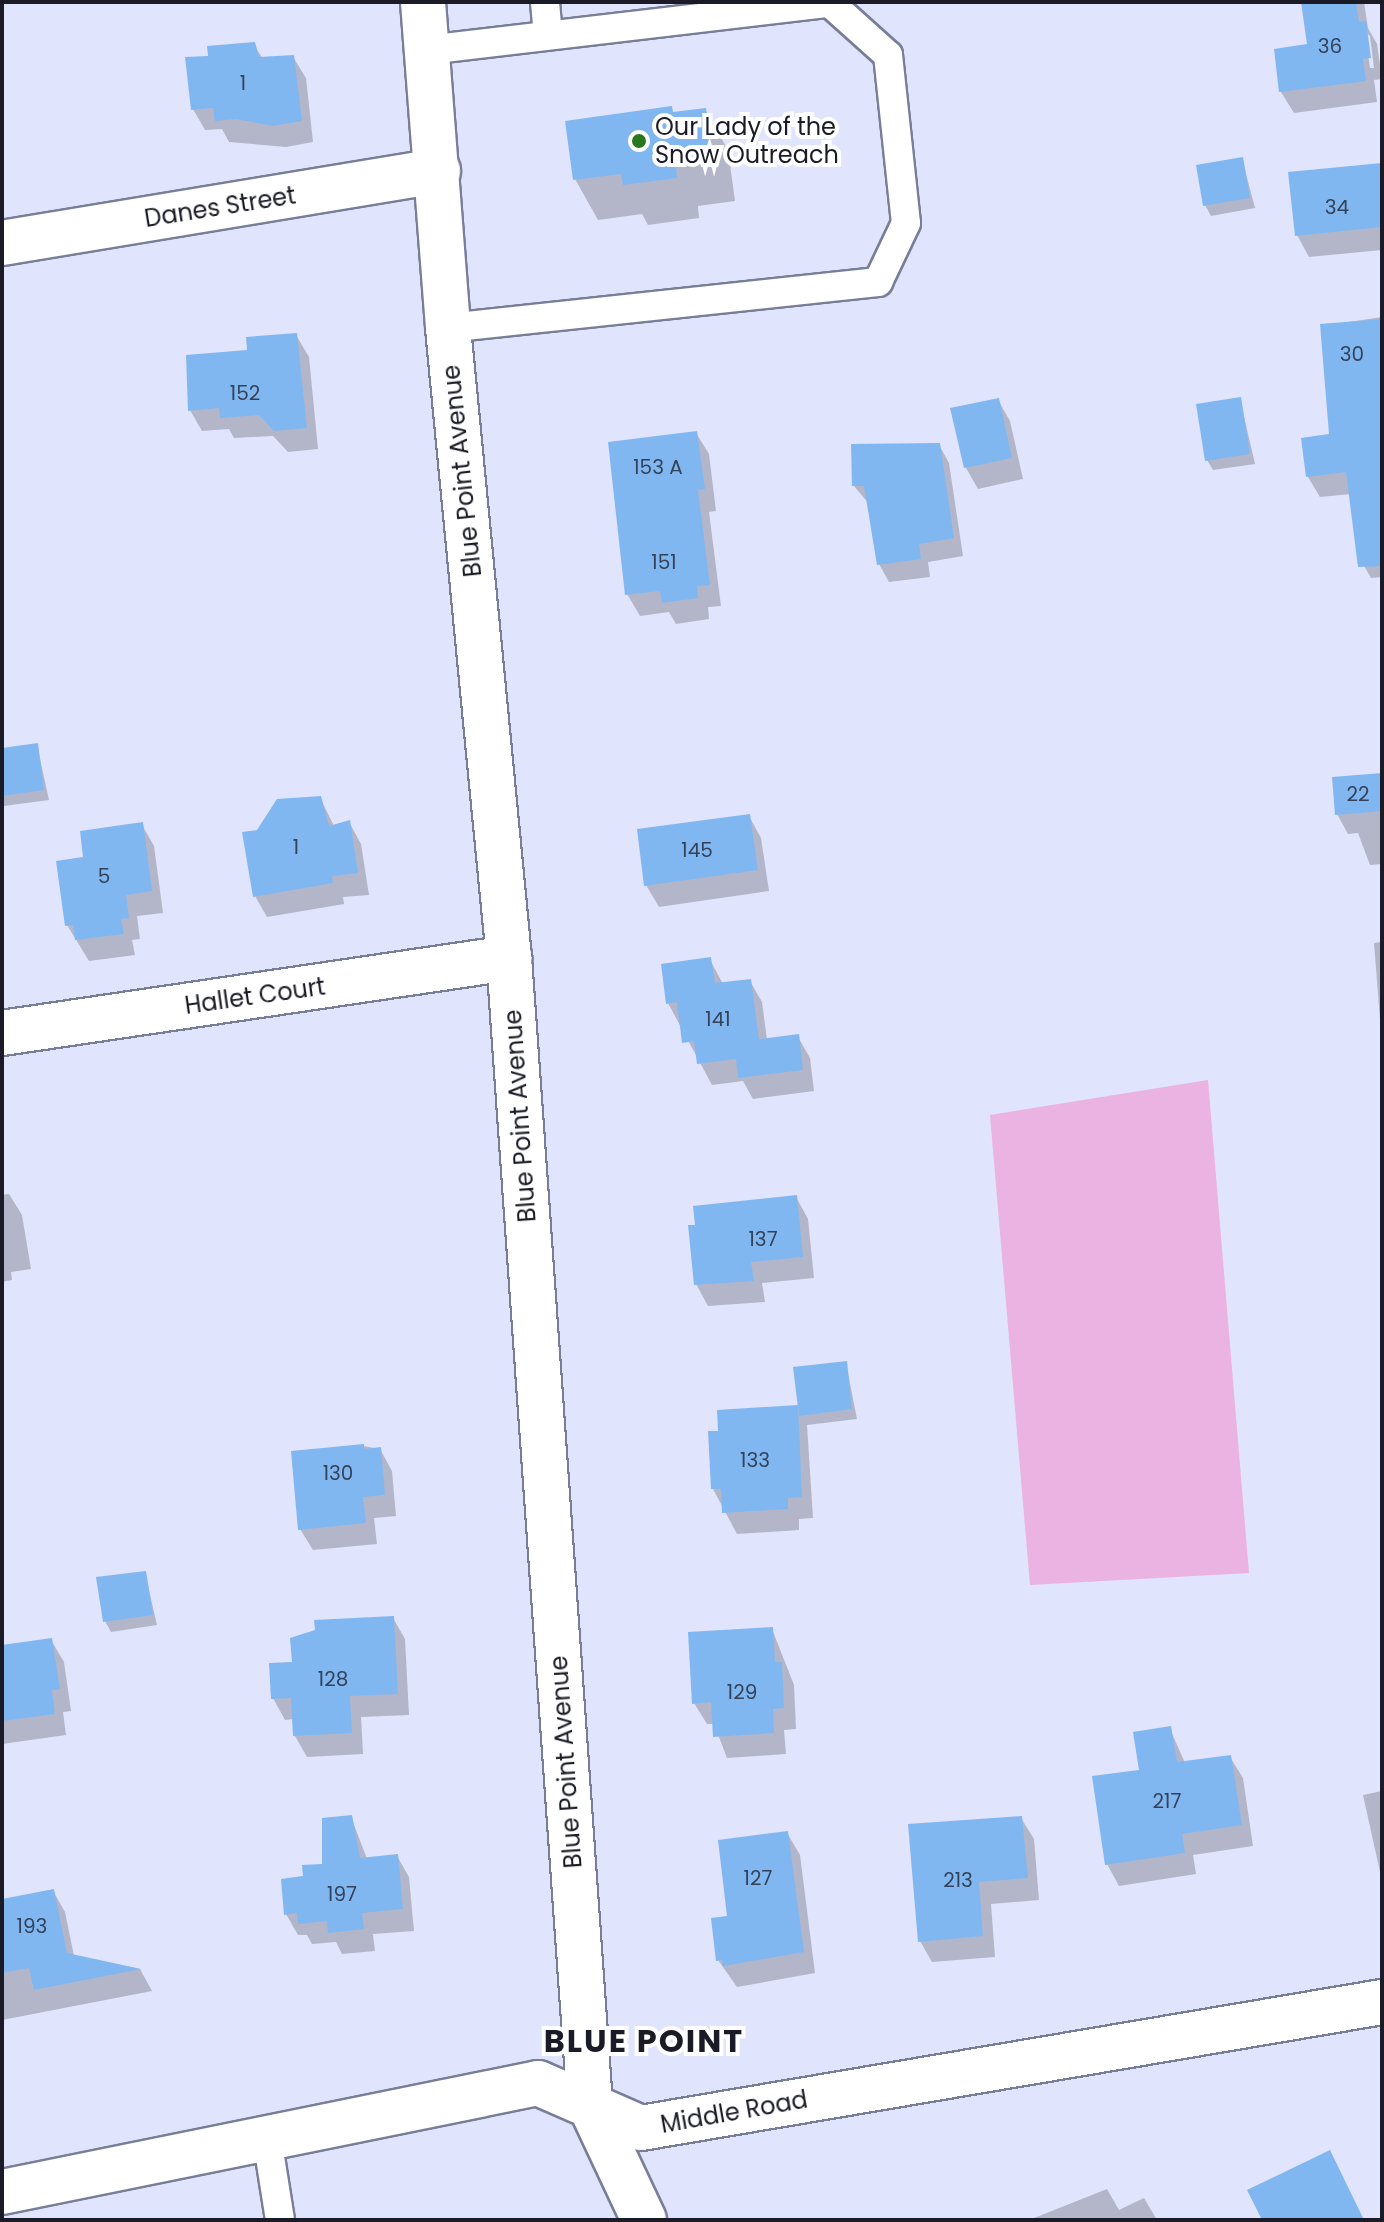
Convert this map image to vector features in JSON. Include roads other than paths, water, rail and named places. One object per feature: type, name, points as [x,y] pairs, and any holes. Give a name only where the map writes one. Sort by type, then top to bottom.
[{"type":"street","name":"Blue Point Avenue","points":[[423,2],[448,328],[509,958],[590,2105],[644,2220]]},
{"type":"street","name":"Danes Street","points":[[2,243],[438,171]]},
{"type":"street","name":"Hallet Court","points":[[2,1033],[509,958]]},
{"type":"street","name":"Middle Road","points":[[2,2192],[538,2083],[641,2128],[1382,2002]]},
{"type":"lane","points":[[545,2],[548,35]]},
{"type":"lane","points":[[427,50],[830,3],[888,55],[906,223],[878,282],[448,328]]},
{"type":"lane","points":[[267,2138],[280,2220]]},
{"type":"place","name":"Our Lady of the Snow Outreach","points":[[639,141]]},
{"type":"district","name":"BLUE POINT","points":[[644,2041]]}]
